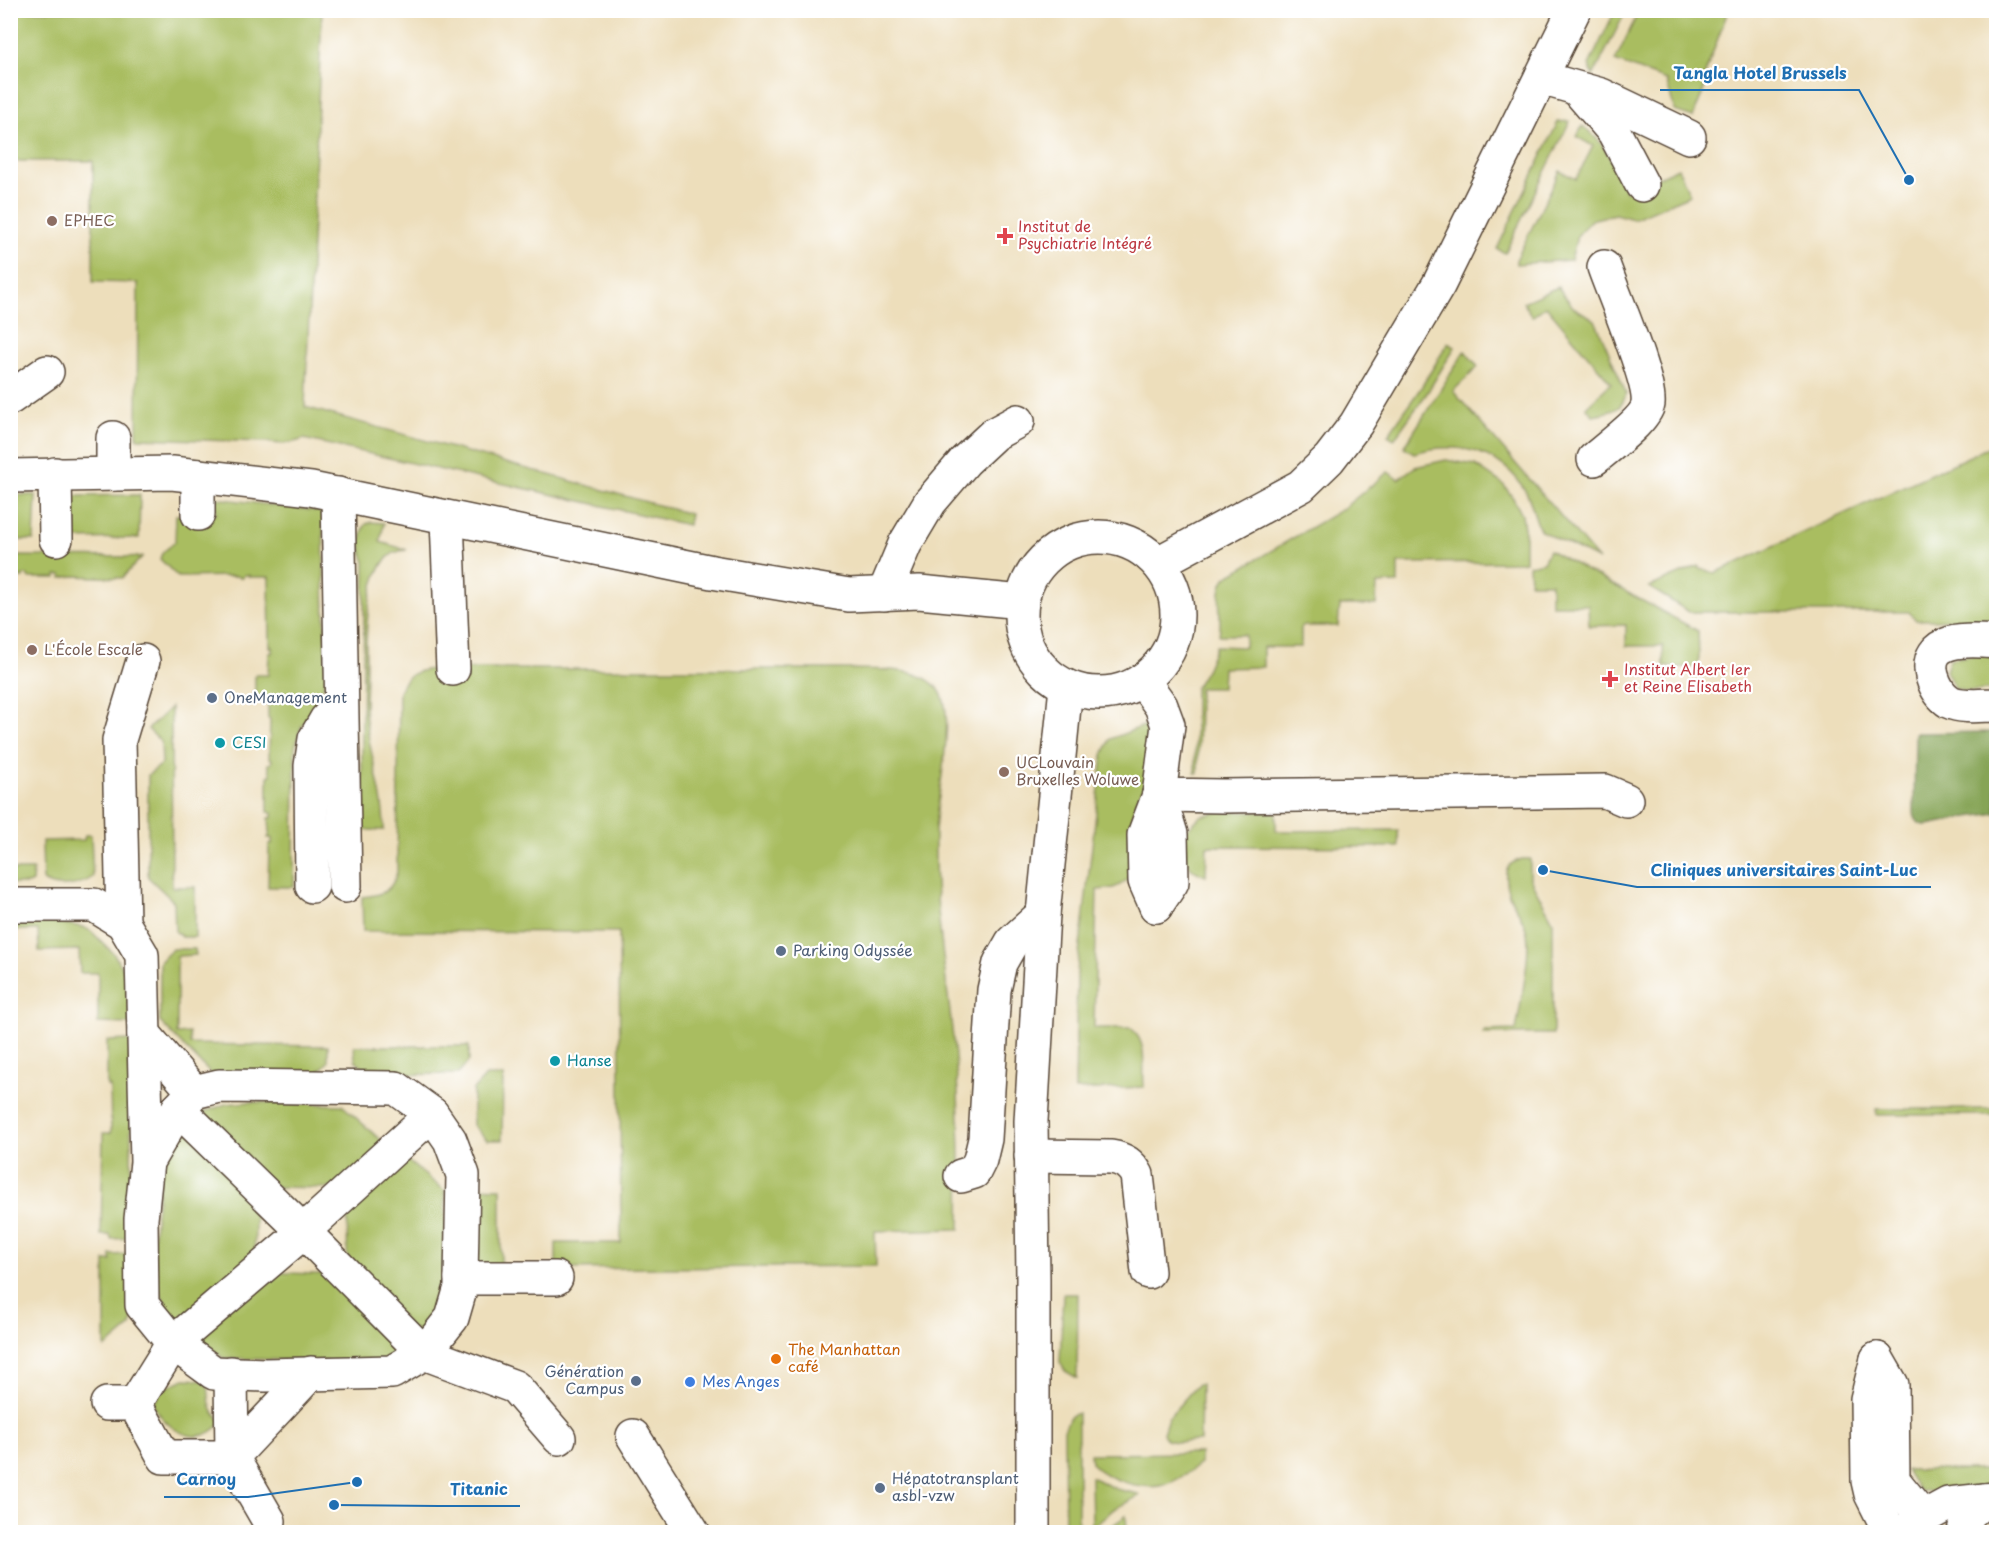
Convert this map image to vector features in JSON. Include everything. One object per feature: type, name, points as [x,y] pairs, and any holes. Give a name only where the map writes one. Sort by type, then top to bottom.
[{"type":"street","points":[[1158,563],[1301,486],[1343,442],[1439,284],[1574,10]]},
{"type":"street","points":[[1541,78],[1601,95],[1689,137]]},
{"type":"street","points":[[1576,88],[1614,132],[1642,185]]},
{"type":"street","points":[[1594,459],[1637,422],[1648,404],[1644,380],[1604,267]]},
{"type":"street","points":[[10,398],[47,372]]},
{"type":"street","points":[[884,594],[905,544],[930,502],[965,461],[994,434],[1018,421]]},
{"type":"street","points":[[113,438],[113,474]]},
{"type":"street","points":[[10,476],[172,473],[198,476],[338,494],[447,519],[712,572],[849,595],[919,592],[1022,602]]},
{"type":"street","points":[[55,474],[56,539]]},
{"type":"street","points":[[198,476],[198,514]]},
{"type":"street","points":[[338,494],[345,886]]},
{"type":"street","points":[[447,519],[453,657]]},
{"type":"street","points":[[1090,538],[1115,538],[1138,547],[1158,563],[1172,586],[1178,612],[1174,638],[1162,662],[1143,681],[1118,692],[1092,694],[1066,687],[1049,676],[1035,661],[1026,642],[1021,623],[1022,602],[1030,578],[1045,559],[1066,544],[1090,538]]},
{"type":"street","points":[[1996,642],[1967,640],[1950,643],[1938,650],[1931,659],[1935,686],[1943,697],[1952,703],[1965,705],[1996,705]]},
{"type":"street","points":[[123,923],[119,740],[143,661]]},
{"type":"street","points":[[1143,681],[1161,706],[1168,725],[1159,795],[1605,791],[1626,800]]},
{"type":"street","points":[[1033,1533],[1033,1279],[1030,1121],[1043,914],[1066,687]]},
{"type":"street","points":[[312,886],[311,766],[315,739],[326,720],[341,702]]},
{"type":"street","points":[[10,905],[94,905],[123,923],[142,955],[147,1162],[141,1219],[142,1305],[172,1343],[214,1372],[311,1374],[392,1372],[424,1353],[452,1318],[462,1278],[463,1175],[450,1140],[432,1114],[396,1088],[219,1086],[186,1100],[147,1162]]},
{"type":"street","points":[[961,1176],[974,1172],[980,1160],[985,1139],[994,990],[1000,963],[1012,942],[1043,914]]},
{"type":"street","points":[[144,1034],[186,1100],[303,1231],[424,1353],[515,1387],[559,1438]]},
{"type":"street","points":[[311,1374],[232,1457],[164,1457],[121,1404],[172,1343],[303,1231],[432,1114]]},
{"type":"street","points":[[1031,1156],[1111,1157],[1120,1159],[1131,1166],[1137,1175],[1148,1272]]},
{"type":"street","points":[[462,1278],[556,1278]]},
{"type":"street","points":[[1890,1533],[1871,1494],[1868,1482],[1867,1399],[1877,1359],[1892,1385],[1893,1480],[1916,1507],[1918,1523],[1948,1504],[1991,1500]]},
{"type":"street","points":[[231,1373],[232,1457],[269,1521]]},
{"type":"street","points":[[633,1436],[693,1533]]},
{"type":"street","points":[[1964,1533],[1967,1515],[1991,1500]]},
{"type":"green space","points":[[10,11],[322,11],[305,407],[690,514],[688,525],[304,439],[280,444],[137,438],[138,283],[93,282],[93,161],[11,161]]},
{"type":"green space","points":[[1615,11],[1626,11],[1593,76],[1589,65]]},
{"type":"green space","points":[[1639,11],[1728,11],[1704,77],[1708,79],[1693,117],[1675,111],[1666,80],[1615,61]]},
{"type":"green space","points":[[1570,121],[1505,253],[1497,249],[1558,122]]},
{"type":"green space","points":[[1582,126],[1604,147],[1626,192],[1678,168],[1690,195],[1633,219],[1615,214],[1591,220],[1577,236],[1571,260],[1516,264],[1560,171],[1576,179],[1593,146],[1577,137]]},
{"type":"green space","points":[[1558,287],[1573,307],[1595,320],[1626,393],[1624,400],[1614,410],[1593,415],[1586,407],[1611,383],[1546,306],[1532,317],[1523,302]]},
{"type":"green space","points":[[1448,343],[1455,347],[1427,393],[1394,439],[1388,435]]},
{"type":"green space","points":[[1465,351],[1478,367],[1453,391],[1599,560],[1541,531],[1526,492],[1505,467],[1492,458],[1462,449],[1430,449],[1414,453],[1404,447]]},
{"type":"green space","points":[[1996,444],[1996,619],[1916,620],[1909,612],[1689,612],[1649,587],[1698,566],[1700,569],[1715,573]]},
{"type":"green space","points":[[1446,460],[1475,465],[1503,484],[1522,515],[1525,562],[1398,563],[1398,583],[1377,584],[1376,605],[1340,605],[1338,626],[1301,626],[1301,647],[1263,647],[1263,667],[1223,668],[1222,688],[1199,688],[1198,773],[1195,773],[1195,688],[1216,646],[1245,647],[1245,635],[1219,635],[1220,590],[1226,577],[1341,510],[1388,472],[1398,479],[1415,467]]},
{"type":"green space","points":[[10,495],[36,495],[34,540],[11,540]]},
{"type":"green space","points":[[140,495],[139,538],[75,539],[74,496]]},
{"type":"green space","points":[[216,498],[318,511],[323,520],[326,679],[315,706],[301,727],[295,747],[294,887],[268,887],[269,844],[272,844],[272,838],[268,838],[269,818],[272,818],[272,813],[268,812],[268,776],[271,775],[268,764],[271,764],[272,759],[269,758],[270,719],[268,718],[268,697],[255,696],[255,675],[268,675],[269,653],[272,653],[269,577],[244,575],[243,578],[236,576],[178,577],[160,559],[162,553],[175,542],[176,515],[216,514]]},
{"type":"green space","points":[[371,522],[384,523],[380,542],[407,550],[393,554],[382,565],[375,580],[367,619],[365,714],[382,802],[384,830],[362,830],[365,562],[361,543],[364,528]]},
{"type":"green space","points":[[1549,550],[1698,631],[1697,667],[1664,667],[1663,646],[1626,646],[1626,625],[1589,626],[1588,605],[1551,605],[1551,583],[1530,583],[1529,565],[1543,562]]},
{"type":"green space","points":[[11,556],[142,557],[122,578],[73,576],[62,578],[62,575],[56,575],[56,578],[28,578],[28,575],[23,575],[23,578],[11,578]]},
{"type":"green space","points":[[1996,651],[1996,690],[1965,691],[1955,688],[1946,671],[1950,659]]},
{"type":"green space","name":"Parking Odyssée","points":[[432,669],[885,669],[921,676],[939,690],[944,702],[946,738],[936,819],[935,866],[958,1093],[960,1229],[875,1231],[876,1266],[556,1269],[556,1243],[621,1243],[619,932],[363,931],[362,897],[385,891],[392,884],[397,872],[399,692],[411,675]]},
{"type":"green space","points":[[171,707],[172,887],[195,887],[195,937],[182,937],[175,931],[174,902],[148,877],[148,775],[162,764],[161,742],[148,729]]},
{"type":"green space","points":[[1154,722],[1146,783],[1136,802],[1132,819],[1130,877],[1115,887],[1097,890],[1094,1028],[1131,1028],[1137,1034],[1144,1056],[1144,1087],[1075,1090],[1077,971],[1103,755],[1110,739]]},
{"type":"green space","points":[[1996,732],[1996,813],[1928,825],[1918,822],[1914,812],[1915,733]]},
{"type":"green space","points":[[1218,812],[1276,812],[1276,831],[1398,830],[1399,847],[1207,846],[1206,876],[1198,873],[1189,865],[1185,855],[1183,833],[1201,816]]},
{"type":"green space","points":[[85,835],[91,835],[93,877],[82,883],[68,886],[43,881],[42,841],[84,840]]},
{"type":"green space","points":[[1522,859],[1530,859],[1530,879],[1553,921],[1553,1034],[1483,1034],[1484,1031],[1516,1030],[1528,942],[1525,925],[1507,890],[1506,873],[1509,865]]},
{"type":"green space","points":[[11,870],[33,870],[32,882],[11,884]]},
{"type":"green space","points":[[10,923],[59,923],[83,927],[91,931],[114,954],[127,975],[131,1024],[98,1023],[98,973],[80,973],[79,950],[39,951],[38,930],[11,930]]},
{"type":"green space","points":[[172,949],[195,949],[196,955],[177,956],[177,1034],[189,1033],[190,1044],[328,1046],[328,1062],[315,1075],[212,1075],[160,1022],[160,962]]},
{"type":"green space","points":[[130,1040],[132,1238],[111,1239],[110,1235],[101,1235],[103,1133],[111,1133],[110,1086],[107,1086],[107,1041]]},
{"type":"green space","points":[[354,1046],[469,1046],[469,1061],[458,1074],[372,1075],[355,1060]]},
{"type":"green space","points":[[486,1076],[503,1076],[502,1140],[487,1140],[473,1125],[473,1090]]},
{"type":"green space","points":[[249,1102],[342,1105],[386,1145],[338,1188],[267,1187],[196,1115],[226,1104]]},
{"type":"green space","points":[[1876,1109],[1996,1109],[1996,1115],[1877,1115]]},
{"type":"green space","points":[[183,1125],[256,1193],[254,1264],[179,1326],[167,1308],[157,1284],[151,1258],[162,1162]]},
{"type":"green space","points":[[399,1154],[445,1191],[446,1284],[443,1301],[420,1339],[347,1265],[348,1199]]},
{"type":"green space","points":[[472,1187],[501,1188],[501,1268],[470,1268]]},
{"type":"green space","points":[[132,1254],[131,1326],[105,1348],[105,1261],[111,1261],[111,1255]]},
{"type":"green space","points":[[265,1272],[337,1275],[400,1352],[387,1363],[223,1358],[192,1332]]},
{"type":"green space","points":[[1063,1294],[1078,1294],[1077,1378],[1065,1371],[1060,1362]]},
{"type":"green space","points":[[184,1379],[195,1379],[206,1383],[212,1410],[222,1422],[213,1431],[203,1435],[184,1434],[166,1422],[153,1404],[161,1390]]},
{"type":"green space","points":[[1198,1384],[1201,1384],[1200,1441],[1166,1440],[1163,1433],[1168,1418]]},
{"type":"green space","points":[[1078,1413],[1078,1532],[1065,1532],[1064,1430],[1070,1416]]},
{"type":"green space","points":[[1200,1453],[1200,1464],[1176,1480],[1158,1486],[1127,1483],[1107,1475],[1091,1463],[1090,1454]]},
{"type":"green space","points":[[1906,1470],[1996,1470],[1996,1491],[1919,1491]]},
{"type":"green space","points":[[1091,1477],[1116,1489],[1139,1496],[1114,1509],[1092,1527]]},
{"type":"green space","points":[[1126,1516],[1127,1532],[1103,1532]]},
{"type":"place","name":"Tangla Hotel Brussels","points":[[1909,180]]},
{"type":"place","name":"EPHEC","points":[[52,221]]},
{"type":"place","name":"Institut de Psychiatrie Intégré","points":[[1005,236]]},
{"type":"place","name":"L'École Escale","points":[[32,650]]},
{"type":"place","name":"Institut Albert Ier et Reine Elisabeth","points":[[1610,679]]},
{"type":"place","name":"OneManagement","points":[[212,698]]},
{"type":"place","name":"CESI","points":[[220,743]]},
{"type":"place","name":"UCLouvain Bruxelles Woluwe","points":[[1004,772]]},
{"type":"place","name":"Cliniques universitaires Saint-Luc","points":[[1543,870]]},
{"type":"place","name":"Parking Odyssée","points":[[781,951]]},
{"type":"place","name":"Hanse","points":[[555,1061]]},
{"type":"place","name":"The Manhattan café","points":[[776,1359]]},
{"type":"place","name":"Génération Campus","points":[[636,1381]]},
{"type":"place","name":"Mes Anges","points":[[690,1382]]},
{"type":"place","name":"Carnoy","points":[[357,1482]]},
{"type":"place","name":"Hépatotransplant asbl-vzw","points":[[880,1488]]},
{"type":"place","name":"Titanic","points":[[334,1505]]}]
